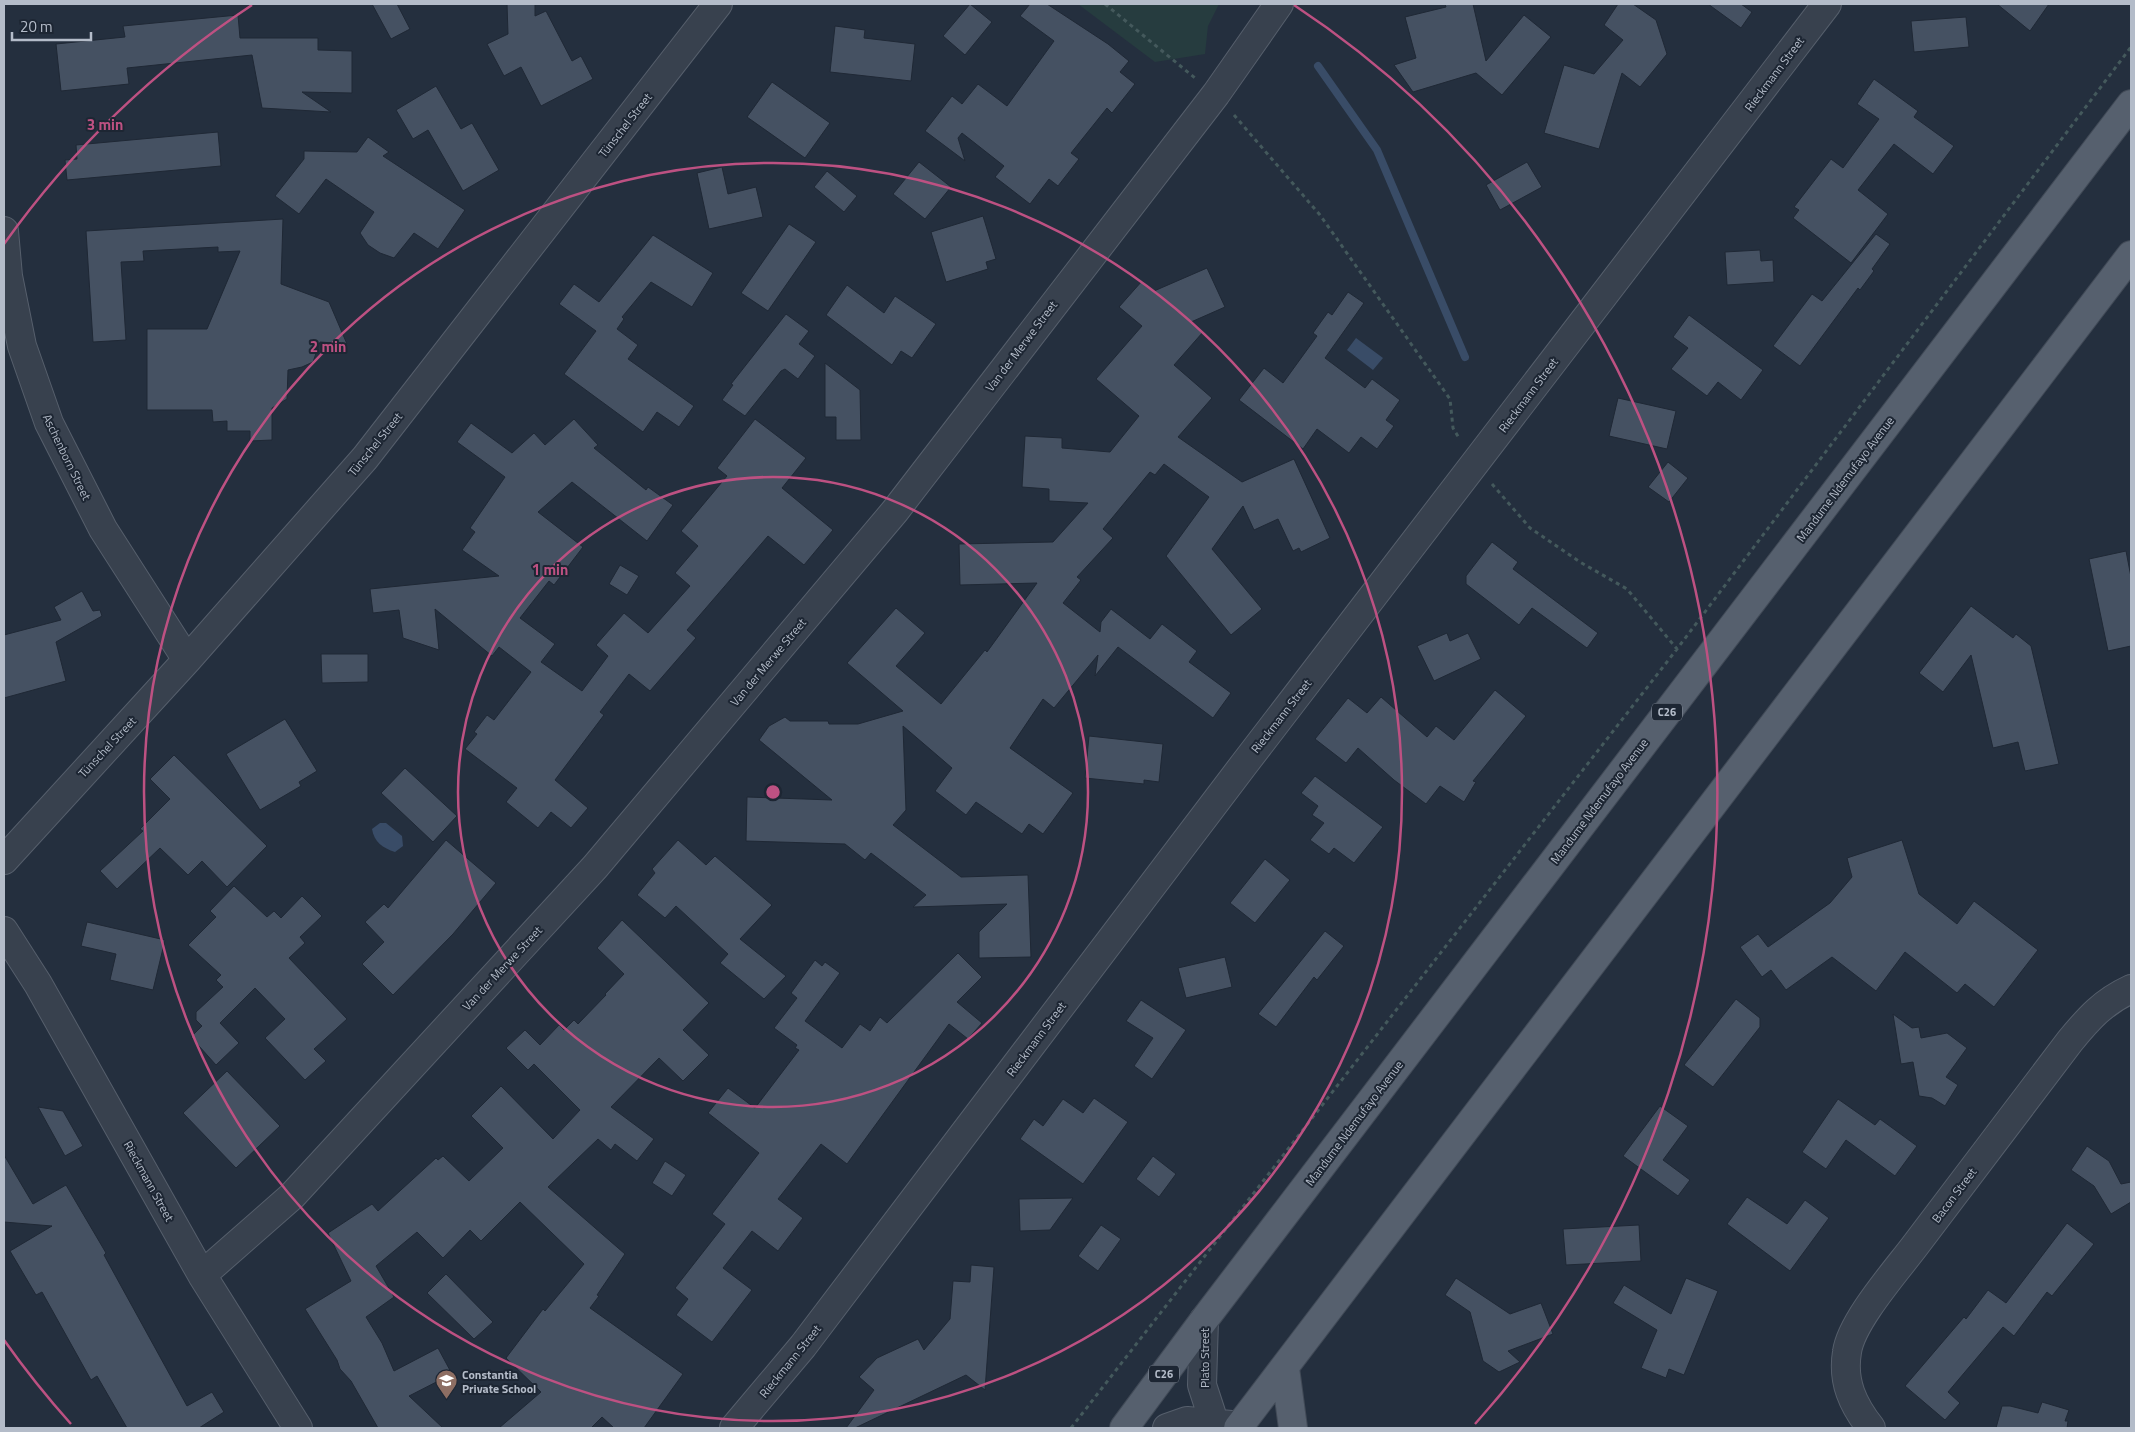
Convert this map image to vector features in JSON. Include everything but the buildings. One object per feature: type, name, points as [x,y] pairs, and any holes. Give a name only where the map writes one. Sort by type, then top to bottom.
[{"type":"main road","name":"Mandume Ndemufayo Avenue","points":[[1124,1428],[1204,1320],[2131,104]]},
{"type":"main road","points":[[1230,1427],[1285,1368],[1730,779],[2131,255]]},
{"type":"main road","points":[[1285,1368],[1293,1428]]},
{"type":"street","name":"Tünschel Street","points":[[4,860],[187,660],[365,458],[718,4]]},
{"type":"street","name":"Van der Merwe Street","points":[[202,1274],[292,1196],[595,867],[895,511],[1216,94],[1279,4]]},
{"type":"street","name":"Rieckmann Street","points":[[734,1428],[803,1346],[1245,763],[1828,4]]},
{"type":"street","name":"Aschenborn Street","points":[[4,231],[8,276],[22,346],[48,423],[103,529],[187,660]]},
{"type":"street","name":"Rieckmann Street","points":[[4,931],[38,984],[202,1274],[298,1428]]},
{"type":"street","name":"Bacon Street","points":[[1871,1428],[1858,1411],[1848,1390],[1845,1372],[1847,1351],[1852,1333],[2070,1041],[2095,1012],[2118,995],[2131,990]]},
{"type":"street","name":"Plato Street","points":[[1204,1320],[1202,1385],[1230,1427]]},
{"type":"street","points":[[1167,1428],[1187,1421],[1230,1427]]},
{"type":"path","points":[[1105,4],[1216,94],[1320,215],[1450,399],[1453,428],[1475,464],[1530,528],[1580,562],[1627,589],[1677,649]]},
{"type":"path","points":[[1072,1428],[1677,649],[2131,47]]},
{"type":"green space","points":[[1078,4],[1219,4],[1208,26],[1205,54],[1155,62]]},
{"type":"water","points":[[1356,338],[1383,358],[1373,370],[1347,350]]},
{"type":"water","points":[[380,823],[386,823],[402,836],[403,846],[395,852],[387,849],[375,838],[372,829]]},
{"type":"waterway","points":[[1318,66],[1377,150],[1465,357]]},
{"type":"place","name":"Constantia Private School","points":[[446,1400]]}]
